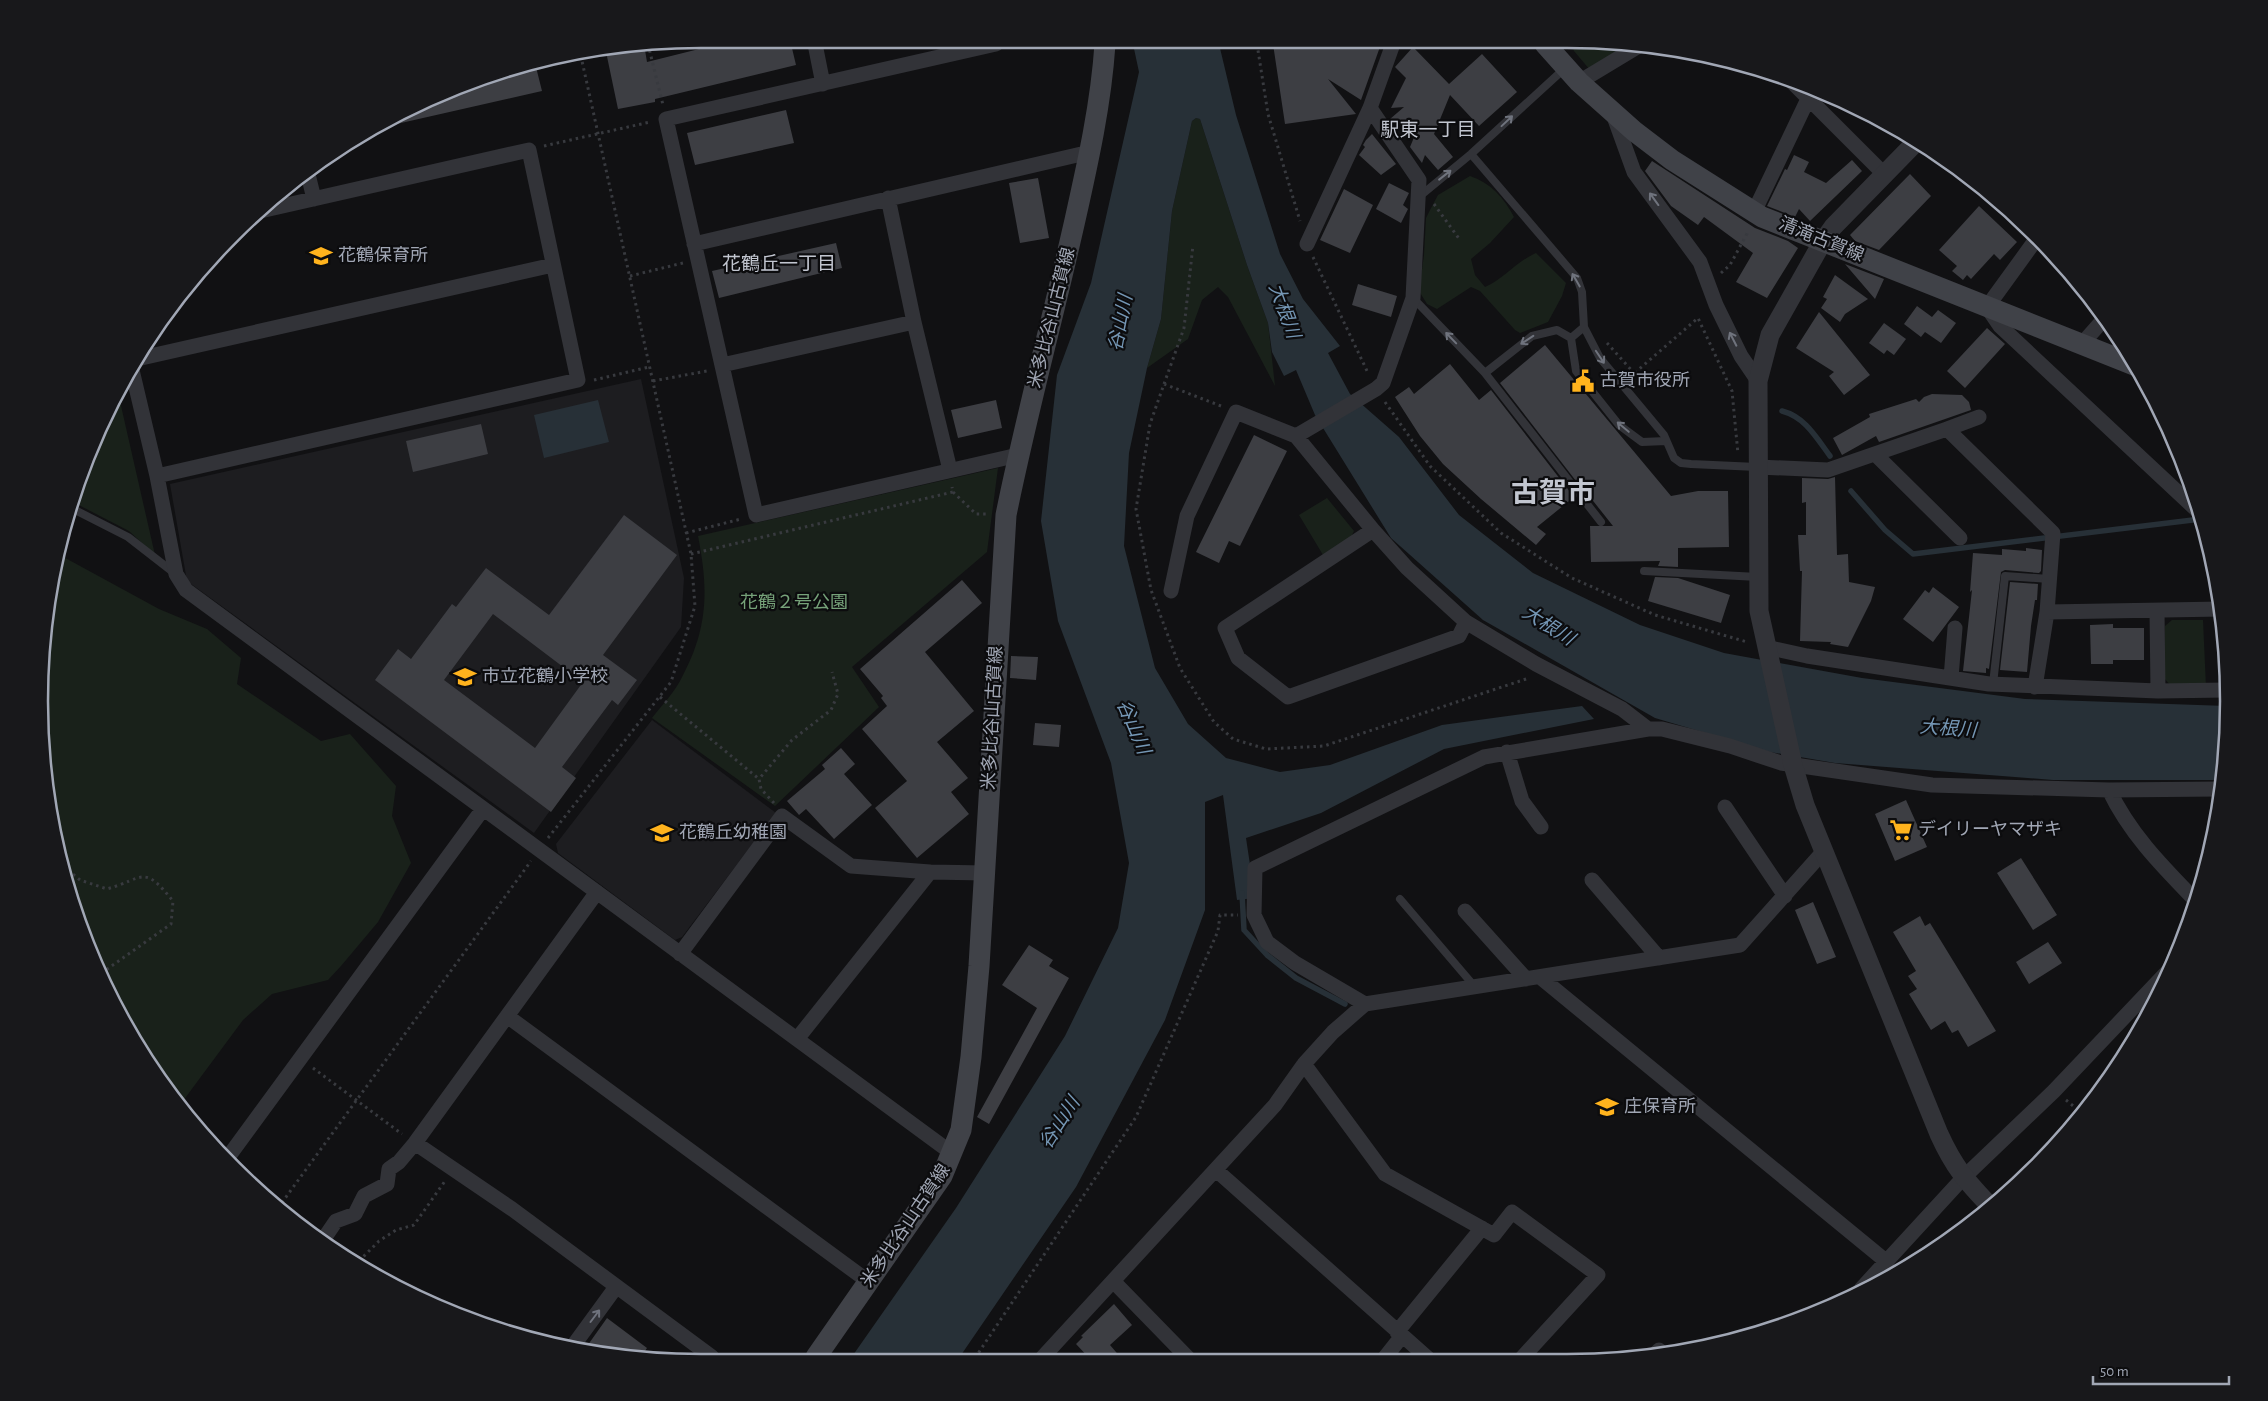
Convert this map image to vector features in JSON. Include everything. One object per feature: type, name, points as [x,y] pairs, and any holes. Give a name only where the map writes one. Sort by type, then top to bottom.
[{"type":"main road","name":"米多比谷山古賀線","points":[[819,1354],[942,1176],[953,1154],[961,1130],[971,1057],[985,873],[1006,515],[1018,455],[1057,301],[1090,152],[1102,85],[1105,48]]},
{"type":"main road","name":"清滝古賀線","points":[[1548,48],[1572,75],[1613,114],[1672,160],[1756,213],[2125,362]]},
{"type":"street","points":[[816,48],[824,84]]},
{"type":"street","points":[[979,48],[666,119],[756,515],[1018,455]]},
{"type":"street","points":[[1307,244],[1370,108],[1392,48]]},
{"type":"street","points":[[1572,75],[1627,51]]},
{"type":"street","points":[[1800,91],[1884,174]]},
{"type":"street","points":[[1756,213],[1808,99]]},
{"type":"street","points":[[1296,436],[1383,383],[1413,298],[1423,193],[1419,180],[1370,108]]},
{"type":"street","points":[[1613,114],[1634,172],[1700,262],[1706,284],[1742,356],[1758,381]]},
{"type":"street","points":[[1912,146],[1833,227],[1823,241],[1770,336],[1758,381],[1758,611],[1792,762],[1805,805],[1823,852],[1939,1134],[1964,1178],[1986,1201]]},
{"type":"street","points":[[157,476],[578,380],[529,150],[272,208]]},
{"type":"street","points":[[694,244],[1090,152]]},
{"type":"street","points":[[309,178],[314,199]]},
{"type":"street","points":[[888,198],[914,322],[950,470]]},
{"type":"street","points":[[2033,243],[1987,307],[2000,326],[2190,503]]},
{"type":"street","points":[[145,358],[553,265]]},
{"type":"street","points":[[722,366],[914,322]]},
{"type":"street","points":[[2082,345],[2100,324]]},
{"type":"street","points":[[134,377],[157,476],[176,574],[186,590],[953,1154]]},
{"type":"street","points":[[1171,591],[1188,516],[1236,412],[1296,436],[1373,530],[1407,568],[1466,622],[1536,664],[1622,709],[1648,729]]},
{"type":"street","points":[[1758,467],[1828,470],[1876,455],[1979,417]]},
{"type":"street","points":[[1947,430],[2053,533],[2047,612],[2035,687]]},
{"type":"street","points":[[1876,455],[1960,538]]},
{"type":"street","points":[[1373,530],[1225,628],[1238,658],[1288,697],[1459,636],[1466,622]]},
{"type":"street","points":[[2047,612],[2214,609]]},
{"type":"street","points":[[2157,611],[2158,691]]},
{"type":"street","points":[[1951,678],[1955,628]]},
{"type":"street","points":[[1766,647],[1808,656],[1993,684],[2158,691],[2220,690]]},
{"type":"street","points":[[1365,1004],[1295,963],[1268,942],[1254,915],[1255,868],[1484,757],[1648,729],[1662,729],[1730,746],[1781,763],[1792,762],[1932,785],[2109,790],[2214,789]]},
{"type":"street","points":[[1507,752],[1522,801],[1541,827]]},
{"type":"street","points":[[2109,790],[2120,813],[2145,848],[2190,895]]},
{"type":"street","points":[[1725,807],[1785,896]]},
{"type":"street","points":[[231,1153],[482,809]]},
{"type":"street","points":[[680,954],[782,816],[851,866],[930,872],[985,873]]},
{"type":"street","points":[[1048,1354],[1275,1105],[1304,1064],[1333,1032],[1365,1004],[1740,945],[1823,852]]},
{"type":"street","points":[[797,1039],[930,872]]},
{"type":"street","points":[[1592,880],[1659,958]]},
{"type":"street","points":[[326,1235],[336,1221],[355,1214],[364,1196],[387,1184],[389,1169],[399,1162],[415,1143],[597,892]]},
{"type":"street","points":[[1465,911],[1533,978],[1887,1262]]},
{"type":"street","points":[[1880,1273],[1887,1262],[1964,1178],[2054,1091],[2156,983]]},
{"type":"street","points":[[507,1016],[869,1282]]},
{"type":"street","points":[[1304,1064],[1385,1174],[1494,1235],[1512,1212],[1598,1275],[1526,1354]]},
{"type":"street","points":[[415,1143],[455,1168],[708,1354]]},
{"type":"street","points":[[1216,1170],[1423,1354]]},
{"type":"street","points":[[1387,1354],[1400,1334],[1482,1228]]},
{"type":"street","points":[[1114,1282],[1184,1354]]},
{"type":"street","points":[[576,1342],[616,1287]]},
{"type":"lane","points":[[1423,193],[1572,75]]},
{"type":"lane","points":[[1472,154],[1576,278],[1582,292],[1584,327],[1600,358],[1664,434],[1674,458],[1681,463],[1758,467]]},
{"type":"lane","points":[[1413,298],[1485,373],[1601,522]]},
{"type":"lane","points":[[1571,338],[1584,327]]},
{"type":"lane","points":[[1485,373],[1532,336],[1557,330],[1571,338]]},
{"type":"lane","points":[[1571,338],[1576,371],[1619,426],[1642,442],[1666,441]]},
{"type":"lane","points":[[76,511],[128,537],[176,574]]},
{"type":"lane","points":[[1644,571],[1758,577]]},
{"type":"lane","points":[[1993,684],[2006,576],[2049,579]]},
{"type":"lane","points":[[1400,899],[1475,987]]},
{"type":"path","points":[[529,150],[666,119],[649,50]]},
{"type":"path","points":[[283,1202],[539,850],[672,682],[695,606],[691,554],[581,59]]},
{"type":"path","points":[[1423,193],[1460,240]]},
{"type":"path","points":[[1706,284],[1730,265],[1756,213]]},
{"type":"path","points":[[1164,384],[1184,328],[1193,245]]},
{"type":"path","points":[[630,276],[698,260]]},
{"type":"path","points":[[1621,384],[1698,318]]},
{"type":"path","points":[[653,381],[712,370],[722,366]]},
{"type":"path","points":[[578,380],[591,381],[649,367]]},
{"type":"path","points":[[1376,389],[1430,466],[1501,533],[1572,578],[1655,615],[1748,643]]},
{"type":"path","points":[[950,470],[953,492],[976,514],[1006,515]]},
{"type":"path","points":[[691,554],[953,492]]},
{"type":"path","points":[[686,532],[756,515]]},
{"type":"path","points":[[759,779],[792,740],[831,710],[838,694],[832,672]]},
{"type":"path","points":[[660,697],[759,779],[761,789],[780,809],[782,816]]},
{"type":"path","points":[[71,874],[80,880],[107,889],[137,876],[151,878],[173,901],[171,924],[106,970]]},
{"type":"path","points":[[978,1354],[1136,1117],[1218,931],[1220,915]]},
{"type":"path","points":[[301,1058],[356,1101],[415,1143]]},
{"type":"path","points":[[362,1258],[379,1241],[396,1230],[414,1225],[455,1168]]},
{"type":"shaded area","points":[[641,379],[684,578],[681,627],[534,833],[187,581],[170,484]]},
{"type":"shaded area","points":[[652,720],[776,813],[682,937],[675,940],[558,853],[556,844]]},
{"type":"green space","points":[[1573,48],[1621,50],[1590,70]]},
{"type":"green space","points":[[1196,118],[1200,119],[1247,265],[1268,323],[1275,386],[1228,297],[1218,287],[1202,300],[1188,339],[1147,368],[1161,319],[1172,211],[1192,121]]},
{"type":"green space","points":[[1470,176],[1491,187],[1506,204],[1514,217],[1490,243],[1471,259],[1475,275],[1485,287],[1536,253],[1566,283],[1562,296],[1548,322],[1520,333],[1515,330],[1480,291],[1471,287],[1437,309],[1427,304],[1419,291],[1424,255],[1426,218],[1438,195]]},
{"type":"green space","points":[[120,402],[155,555],[129,531],[78,505],[97,451]]},
{"type":"green space","name":"花鶴２号公園","points":[[998,468],[987,552],[852,667],[879,707],[775,806],[652,718],[680,681],[696,645],[701,627],[705,593],[702,556],[698,536]]},
{"type":"green space","points":[[1327,498],[1354,531],[1350,539],[1323,555],[1299,515]]},
{"type":"green space","points":[[64,557],[159,609],[207,629],[241,658],[237,684],[321,741],[350,734],[396,786],[392,816],[411,863],[378,922],[328,980],[272,994],[243,1020],[184,1100],[135,1027],[97,950],[82,910],[60,828],[53,786],[49,743],[49,658],[53,615]]},
{"type":"green space","points":[[2172,620],[2203,620],[2206,687],[2171,686],[2164,678],[2165,626]]},
{"type":"water","points":[[1134,48],[1220,48],[1236,115],[1280,254],[1303,299],[1340,346],[1328,353],[1350,394],[1399,437],[1459,515],[1533,573],[1640,625],[1724,653],[1862,678],[2025,699],[2220,706],[2216,780],[2053,780],[1835,763],[1770,752],[1655,718],[1483,620],[1391,538],[1315,415],[1296,370],[1284,376],[1272,352],[1268,323],[1247,265],[1200,119],[1196,118],[1192,121],[1172,211],[1161,319],[1147,368],[1129,453],[1124,546],[1155,668],[1188,724],[1226,758],[1280,772],[1330,765],[1442,725],[1582,706],[1594,719],[1444,749],[1321,813],[1246,838],[1255,898],[1237,900],[1223,795],[1205,802],[1205,910],[1165,1020],[1076,1187],[962,1354],[854,1354],[956,1208],[1065,1036],[1118,928],[1129,863],[1111,763],[1058,621],[1041,521],[1057,375],[1091,283],[1139,72]]},
{"type":"water","points":[[598,400],[609,442],[544,458],[534,415]]},
{"type":"building","points":[[703,48],[792,48],[796,65],[655,99],[655,102],[618,109],[607,54],[645,50],[647,62]]},
{"type":"building","points":[[1274,48],[1380,48],[1361,100],[1328,79],[1356,114],[1285,124]]},
{"type":"building","points":[[1414,48],[1449,84],[1482,54],[1517,92],[1479,126],[1450,95],[1434,134],[1453,157],[1438,170],[1425,155],[1422,163],[1410,147],[1415,135],[1390,119],[1404,107],[1391,108],[1406,78],[1395,67]]},
{"type":"building","points":[[536,69],[542,91],[394,125],[451,97],[491,82]]},
{"type":"building","points":[[786,110],[794,143],[695,165],[687,133]]},
{"type":"building","points":[[1372,134],[1396,164],[1381,175],[1359,155],[1365,147],[1363,145],[1366,140]]},
{"type":"building","points":[[1794,155],[1809,162],[1804,172],[1826,183],[1852,160],[1862,171],[1810,221],[1799,209],[1795,217],[1767,206]]},
{"type":"building","points":[[1652,161],[1755,228],[1788,241],[1798,248],[1767,298],[1736,282],[1753,253],[1704,217],[1698,225],[1671,206],[1645,171]]},
{"type":"building","points":[[1910,174],[1931,196],[1879,250],[1855,241],[1850,235]]},
{"type":"building","points":[[1038,178],[1049,238],[1020,243],[1009,183]]},
{"type":"building","points":[[1389,183],[1409,193],[1403,205],[1408,209],[1401,223],[1376,209]]},
{"type":"building","points":[[1344,189],[1373,205],[1350,253],[1320,240]]},
{"type":"building","points":[[1979,206],[2017,242],[2000,260],[1994,254],[1971,279],[1967,275],[1963,280],[1952,271],[1957,266],[1939,250]]},
{"type":"building","points":[[836,243],[842,268],[719,298],[712,271]]},
{"type":"building","points":[[1845,264],[1884,279],[1875,299]]},
{"type":"building","points":[[1835,275],[1868,299],[1845,314],[1840,322],[1821,308],[1827,299],[1823,297]]},
{"type":"building","points":[[1358,284],[1397,296],[1391,317],[1352,305]]},
{"type":"building","points":[[1917,306],[1932,317],[1938,310],[1956,323],[1941,343],[1925,332],[1921,337],[1904,324]]},
{"type":"building","points":[[1819,312],[1870,375],[1844,395],[1829,376],[1834,372],[1796,348]]},
{"type":"building","points":[[1884,323],[1906,339],[1894,355],[1887,350],[1884,354],[1869,343]]},
{"type":"building","points":[[1987,328],[2005,344],[1965,388],[1947,371]]},
{"type":"building","points":[[1545,345],[1671,496],[1698,491],[1728,491],[1729,547],[1678,548],[1678,567],[1658,566],[1660,561],[1591,562],[1590,526],[1613,526],[1590,497],[1589,485],[1583,490],[1500,383]]},
{"type":"building","points":[[1450,364],[1479,400],[1491,390],[1574,497],[1537,527],[1546,534],[1536,545],[1443,464],[1420,436],[1395,397],[1409,387],[1414,394]]},
{"type":"building","points":[[1932,394],[1962,395],[1969,402],[1971,410],[1879,442],[1876,436],[1842,455],[1833,438],[1870,417],[1869,414],[1916,399],[1919,402],[1924,397]]},
{"type":"building","points":[[996,400],[1002,428],[958,438],[951,410]]},
{"type":"building","points":[[481,424],[488,454],[413,472],[406,441]]},
{"type":"building","points":[[1254,435],[1287,451],[1240,546],[1229,541],[1219,563],[1196,552]]},
{"type":"building","points":[[1835,477],[1837,555],[1848,554],[1849,582],[1875,587],[1871,601],[1848,647],[1830,644],[1831,642],[1800,641],[1802,571],[1800,571],[1798,535],[1806,535],[1806,502],[1802,503],[1802,478],[1828,479]]},
{"type":"building","points":[[624,515],[677,555],[603,655],[637,680],[618,705],[612,700],[562,767],[576,778],[551,812],[375,680],[398,649],[411,659],[452,604],[456,607],[486,568],[549,615]],"holes":[[[493,614],[583,682],[535,748],[444,680]]]},
{"type":"building","points":[[2026,548],[2042,550],[2041,571],[2039,573],[2005,570],[2001,572],[1989,669],[1986,668],[1986,673],[1963,671],[1972,590],[1970,592],[1973,553],[2002,555],[2002,549],[2026,551]]},
{"type":"building","points":[[1655,577],[1678,578],[1730,595],[1721,623],[1648,601]]},
{"type":"building","points":[[962,580],[982,603],[925,652],[974,711],[937,742],[968,778],[951,792],[969,814],[917,858],[875,808],[907,781],[862,729],[887,706],[881,698],[883,696],[860,669]]},
{"type":"building","points":[[2010,582],[2038,584],[2037,600],[2035,600],[2031,626],[2027,672],[2000,670]]},
{"type":"building","points":[[1933,587],[1959,607],[1933,642],[1903,619],[1925,590],[1929,593]]},
{"type":"building","points":[[2113,624],[2113,628],[2144,628],[2144,660],[2113,660],[2113,664],[2091,664],[2090,625]]},
{"type":"building","points":[[1011,656],[1038,657],[1036,680],[1010,678]]},
{"type":"building","points":[[1035,723],[1061,725],[1059,747],[1033,745]]},
{"type":"building","points":[[841,748],[855,764],[844,774],[872,805],[834,839],[806,809],[799,815],[787,801],[825,769],[822,765]]},
{"type":"building","name":"デイリーヤマザキ","points":[[1906,800],[1927,847],[1895,861],[1875,814]]},
{"type":"building","points":[[2021,858],[2057,915],[2033,930],[1997,873]]},
{"type":"building","points":[[1813,902],[1836,957],[1817,964],[1795,910]]},
{"type":"building","points":[[1920,916],[1925,926],[1930,923],[1996,1031],[1968,1047],[1958,1030],[1952,1033],[1945,1021],[1931,1030],[1909,994],[1917,989],[1908,976],[1916,971],[1893,932]]},
{"type":"building","points":[[2048,942],[2062,963],[2029,984],[2016,962]]},
{"type":"building","points":[[1029,945],[1053,960],[1049,966],[1069,978],[989,1124],[977,1117],[1037,1008],[1002,985]]},
{"type":"building","points":[[1114,1304],[1132,1325],[1110,1345],[1118,1354],[1085,1354],[1076,1344],[1083,1337],[1081,1336]]},
{"type":"building","points":[[607,1318],[647,1348],[645,1351],[589,1344]]},
{"type":"waterway","points":[[1782,411],[1804,423],[1830,456]]},
{"type":"waterway","points":[[1851,491],[1885,530],[1913,554],[2195,520]]},
{"type":"waterway","points":[[1242,893],[1244,930],[1267,955],[1296,978],[1345,1004]]},
{"type":"place","name":"花鶴保育所","points":[[321,256]]},
{"type":"place","name":"古賀市役所","points":[[1583,381]]},
{"type":"place","name":"市立花鶴小学校","points":[[465,677]]},
{"type":"place","name":"デイリーヤマザキ","points":[[1901,830]]},
{"type":"place","name":"花鶴丘幼稚園","points":[[662,833]]},
{"type":"place","name":"庄保育所","points":[[1607,1107]]},
{"type":"district","name":"駅東一丁目","points":[[1428,130]]},
{"type":"district","name":"花鶴丘一丁目","points":[[779,264]]},
{"type":"district","name":"古賀市","points":[[1553,494]]},
{"type":"water label","name":"大根川","points":[[1284,311]]},
{"type":"water label","name":"谷山川","points":[[1121,323]]},
{"type":"water label","name":"大根川","points":[[1548,626]]},
{"type":"water label","name":"谷山川","points":[[1133,727]]},
{"type":"water label","name":"大根川","points":[[1948,729]]},
{"type":"water label","name":"谷山川","points":[[1060,1123]]}]
